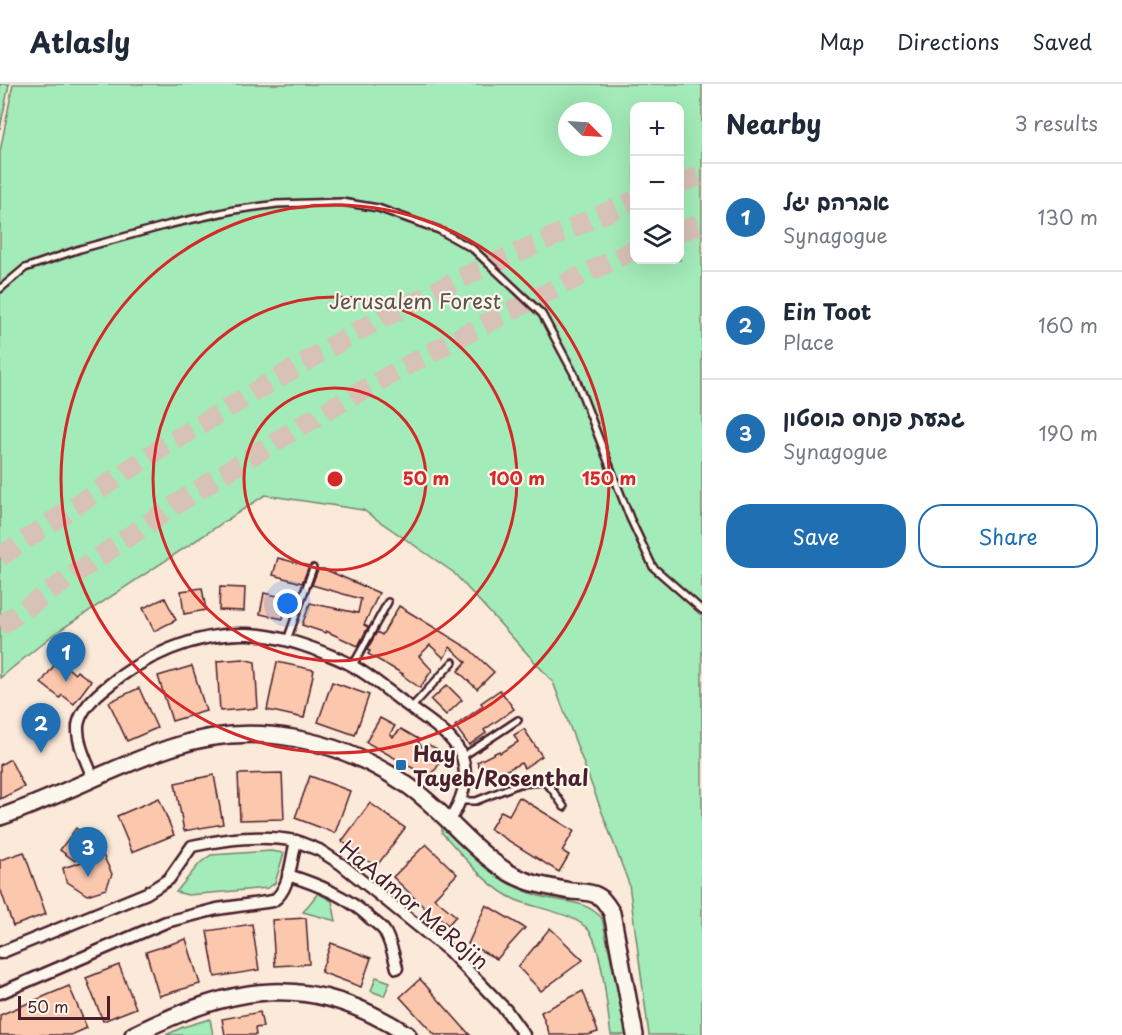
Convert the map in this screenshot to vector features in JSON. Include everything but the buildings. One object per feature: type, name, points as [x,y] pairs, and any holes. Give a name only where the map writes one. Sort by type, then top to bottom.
[{"type":"street","points":[[93,778],[81,749],[78,724],[90,700],[120,675],[167,650],[198,640],[247,634],[287,641],[341,660],[444,732],[458,748],[465,774],[464,793],[450,821]]},
{"type":"street","points":[[0,817],[148,756],[202,739],[228,735],[297,738],[326,746],[380,768],[408,785],[496,865],[514,877],[542,886],[590,892],[600,897],[612,913],[635,1035]]},
{"type":"street","name":"HaAdmor MeRojin","points":[[0,953],[147,893],[169,879],[192,846],[258,837],[276,837],[296,841],[319,850],[341,864],[449,951],[506,1010],[524,1035]]},
{"type":"street","points":[[0,993],[166,922],[217,909],[273,901],[280,897],[296,841]]},
{"type":"street","points":[[288,875],[321,885],[368,915],[384,930],[392,946],[397,968]]},
{"type":"street","points":[[133,1035],[156,1023],[224,999],[262,992],[286,991],[338,999],[378,1017],[408,1035]]},
{"type":"lane","points":[[0,289],[25,268],[80,249],[171,224],[234,210],[277,204],[342,202],[378,208],[439,230],[473,249],[542,314],[574,374],[630,518],[653,567],[702,610]]},
{"type":"lane","points":[[287,641],[313,568]]},
{"type":"lane","points":[[352,667],[388,602]]},
{"type":"lane","points":[[411,708],[453,662]]},
{"type":"lane","points":[[462,757],[518,720]]},
{"type":"lane","points":[[461,801],[476,801],[519,784],[544,782],[564,807]]},
{"type":"green space","points":[[0,84],[9,84],[0,129]]},
{"type":"green space","name":"Jerusalem Forest","points":[[13,84],[702,84],[702,1035],[649,1035],[629,884],[553,682],[453,572],[363,510],[265,495],[54,634],[0,678],[0,152]]},
{"type":"green space","points":[[442,818],[485,866],[505,881],[536,895],[581,905],[602,918],[627,1035],[611,1035],[601,967],[590,932],[576,920],[516,900],[495,887],[442,833]]},
{"type":"green space","points":[[271,851],[284,853],[275,883],[268,888],[188,895],[176,892],[200,863],[211,855]]},
{"type":"green space","points":[[318,893],[332,901],[336,921],[303,912]]},
{"type":"green space","points":[[376,977],[390,982],[384,996],[371,991]]},
{"type":"green space","points":[[210,1019],[213,1035],[166,1035],[183,1027]]},
{"type":"tunnel","points":[[684,182],[702,175]]},
{"type":"tunnel","points":[[0,557],[149,456],[356,332],[468,275],[630,202]]},
{"type":"tunnel","points":[[684,230],[702,223]]},
{"type":"tunnel","points":[[0,626],[183,500],[292,431],[404,367],[630,252]]},
{"type":"place","name":"אברהם יגל","points":[[66,682]]},
{"type":"place","name":"Ein Toot","points":[[41,753]]},
{"type":"place","name":"Hay Tayeb/Rosenthal","points":[[401,765]]},
{"type":"place","name":"גבעת פנחס בוסטון","points":[[88,877]]}]
